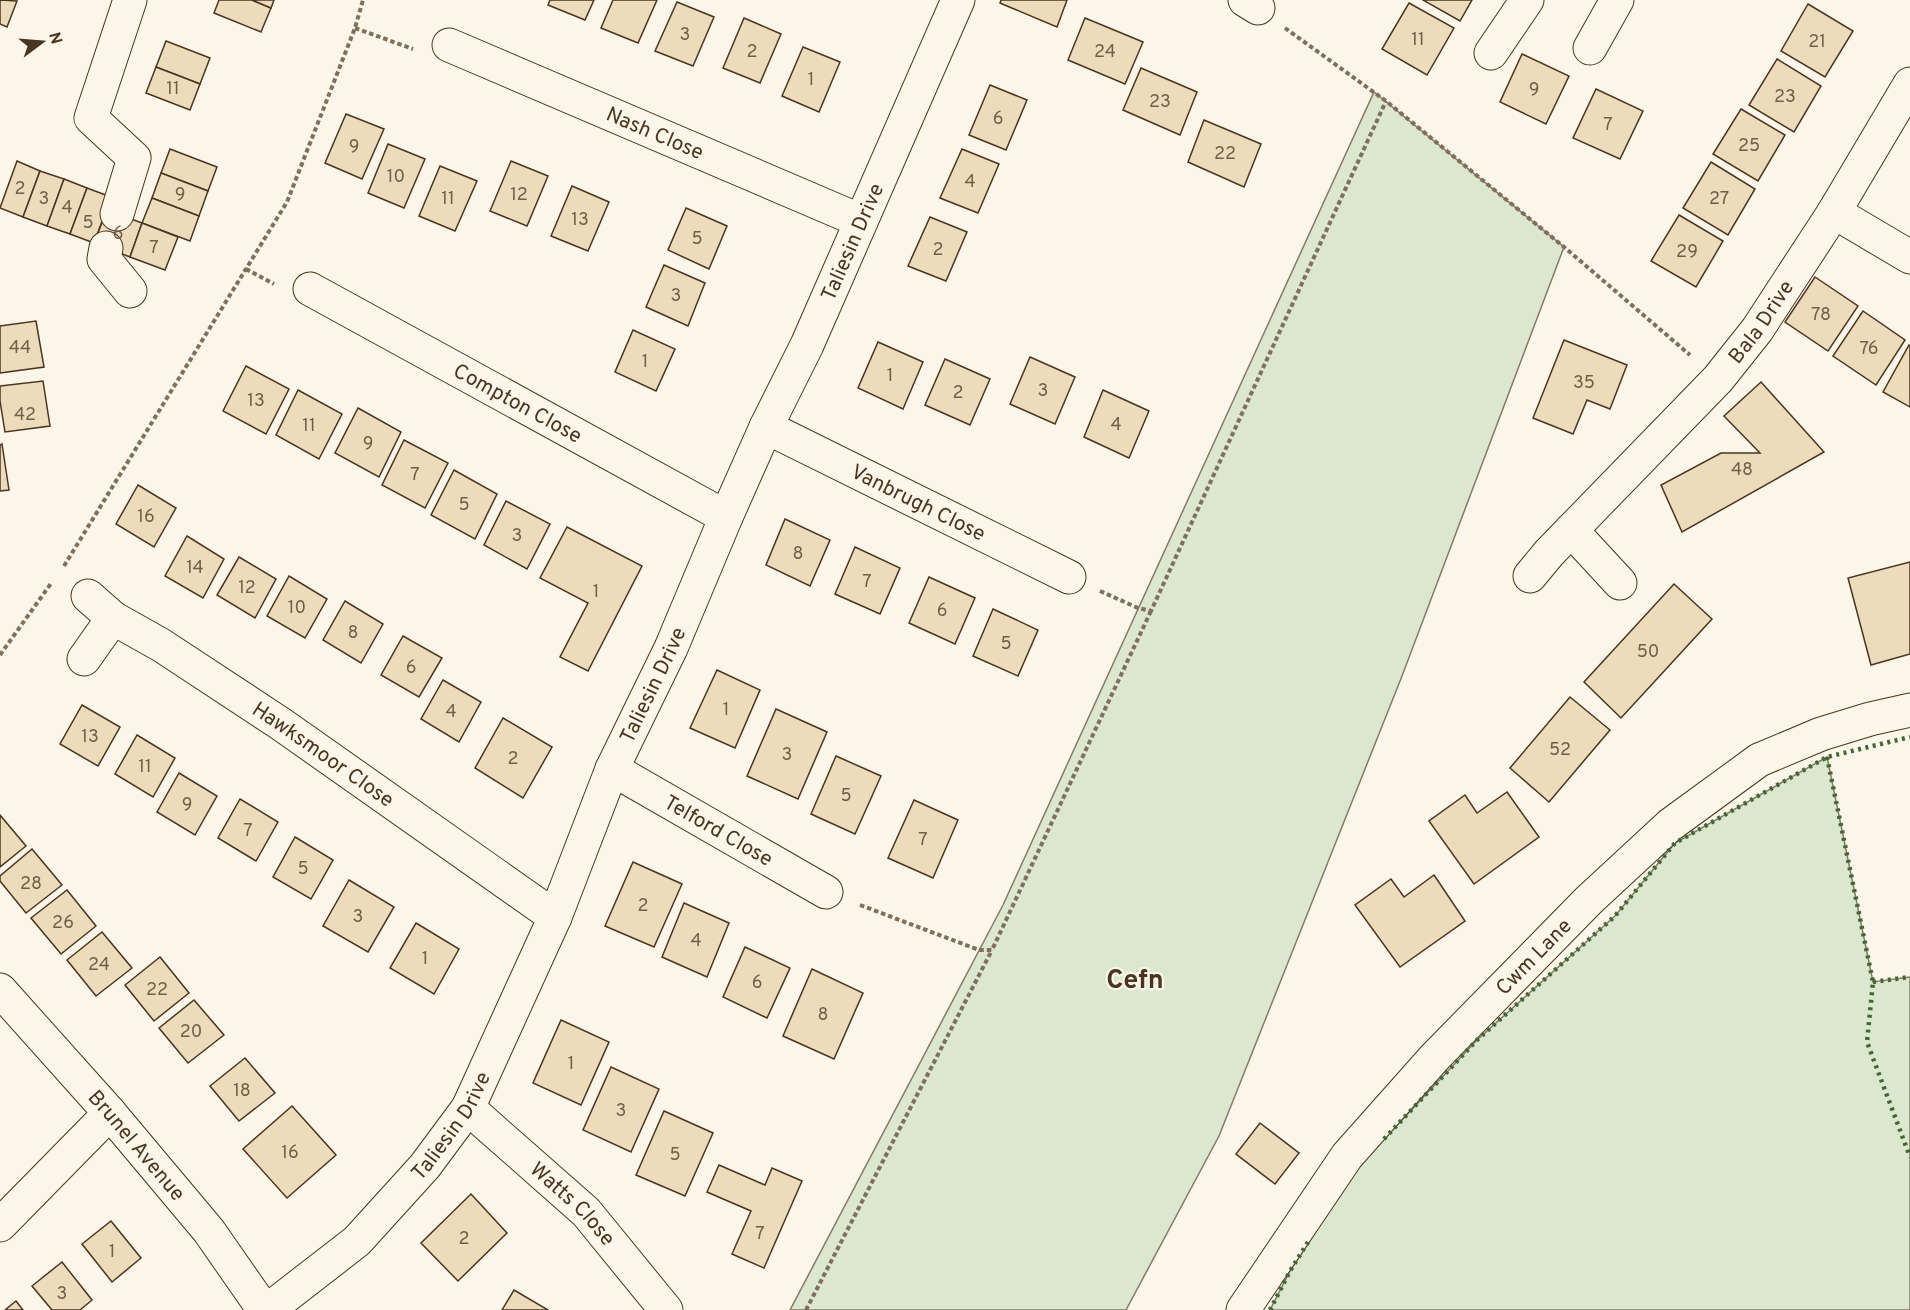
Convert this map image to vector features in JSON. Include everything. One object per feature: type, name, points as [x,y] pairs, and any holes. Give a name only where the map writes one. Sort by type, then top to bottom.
[{"type":"street","points":[[117,214],[134,159],[91,118],[130,0]]},
{"type":"street","name":"Taliesin Drive","points":[[266,1310],[357,1241],[425,1166],[468,1108],[555,917],[612,769],[671,648],[726,517],[766,427],[807,345],[958,0]]},
{"type":"street","points":[[1491,53],[1527,0]]},
{"type":"street","points":[[1590,48],[1617,0]]},
{"type":"street","name":"Nash Close","points":[[449,45],[861,221]]},
{"type":"street","name":"Bala Drive","points":[[1530,576],[1571,530],[1718,379],[1757,330],[1833,212],[1910,84]]},
{"type":"street","points":[[1833,212],[1910,257]]},
{"type":"street","points":[[106,248],[104,259],[130,291]]},
{"type":"street","name":"Compton Close","points":[[310,288],[726,517]]},
{"type":"street","name":"Vanbrugh Close","points":[[766,427],[1069,577]]},
{"type":"street","points":[[1571,530],[1620,583]]},
{"type":"street","name":"Hawksmoor Close","points":[[88,596],[113,618],[161,645],[281,724],[555,917]]},
{"type":"street","points":[[84,659],[113,618]]},
{"type":"street","name":"Cwm Lane","points":[[1243,1310],[1347,1156],[1435,1057],[1589,900],[1670,825],[1759,760],[1821,734],[1910,710]]},
{"type":"street","name":"Telford Close","points":[[612,769],[826,892]]},
{"type":"street","name":"Brunel Avenue","points":[[0,990],[110,1113],[209,1231],[266,1310]]},
{"type":"street","name":"Watts Close","points":[[468,1108],[586,1212],[666,1310]]},
{"type":"street","points":[[0,1225],[110,1113]]},
{"type":"path","points":[[60,571],[287,202],[355,28],[363,0]]},
{"type":"path","points":[[1251,4],[1386,101],[1564,247],[1718,379]]},
{"type":"path","points":[[355,28],[444,59],[449,45]]},
{"type":"path","points":[[806,1310],[992,950],[1386,101]]},
{"type":"path","points":[[0,655],[54,580]]},
{"type":"path","points":[[1138,608],[1151,611]]},
{"type":"path","points":[[826,892],[980,950],[992,950]]},
{"type":"green space","points":[[1374,92],[1564,247],[1402,676],[1219,1136],[1126,1310],[790,1310],[1003,905]]},
{"type":"green space","points":[[1827,757],[1873,982],[1910,977],[1910,1310],[1270,1310],[1290,1271],[1355,1170],[1477,1040],[1615,916],[1675,843]]},
{"type":"building","points":[[0,0],[17,1],[7,27],[0,24]]},
{"type":"building","points":[[219,0],[252,0],[271,8],[261,32],[214,13]]},
{"type":"building","points":[[252,0],[274,0],[271,8]]},
{"type":"building","points":[[550,0],[594,0],[585,20],[548,5]]},
{"type":"building","points":[[613,0],[657,0],[638,43],[601,28]]},
{"type":"building","points":[[1001,0],[1067,0],[1057,27],[1000,3]]},
{"type":"building","points":[[1423,0],[1472,0],[1460,21]]},
{"type":"building","points":[[677,2],[714,17],[693,66],[655,51]]},
{"type":"building","points":[[1409,3],[1454,28],[1427,75],[1382,49]]},
{"type":"building","points":[[1808,4],[1853,31],[1825,77],[1781,51]]},
{"type":"building","points":[[744,18],[781,34],[760,83],[723,68]]},
{"type":"building","points":[[1085,18],[1143,42],[1125,84],[1068,60]]},
{"type":"building","points":[[166,41],[210,58],[200,84],[156,67]]},
{"type":"building","points":[[803,47],[840,62],[819,112],[782,96]]},
{"type":"building","points":[[1522,54],[1569,76],[1546,124],[1500,102]]},
{"type":"building","points":[[1777,59],[1821,86],[1794,132],[1749,105]]},
{"type":"building","points":[[156,67],[200,84],[190,110],[146,93]]},
{"type":"building","points":[[1141,68],[1197,92],[1180,135],[1123,110]]},
{"type":"building","points":[[990,85],[1027,100],[1006,150],[969,135]]},
{"type":"building","points":[[1596,89],[1643,111],[1620,159],[1573,138]]},
{"type":"building","points":[[1741,109],[1785,135],[1758,181],[1713,154]]},
{"type":"building","points":[[346,114],[384,129],[362,179],[325,163]]},
{"type":"building","points":[[1204,120],[1261,144],[1244,187],[1188,162]]},
{"type":"building","points":[[388,144],[425,159],[404,208],[368,193]]},
{"type":"building","points":[[170,149],[217,167],[208,191],[161,173]]},
{"type":"building","points":[[962,149],[999,164],[978,213],[940,198]]},
{"type":"building","points":[[17,161],[40,171],[23,217],[0,208]]},
{"type":"building","points":[[511,161],[548,176],[527,226],[490,211]]},
{"type":"building","points":[[1711,162],[1755,189],[1728,235],[1683,208]]},
{"type":"building","points":[[440,166],[477,181],[455,231],[419,216]]},
{"type":"building","points":[[40,171],[64,179],[47,226],[23,217]]},
{"type":"building","points":[[161,173],[208,191],[199,216],[152,198]]},
{"type":"building","points":[[64,179],[87,188],[70,234],[47,226]]},
{"type":"building","points":[[572,186],[609,202],[588,251],[551,236]]},
{"type":"building","points":[[87,188],[111,197],[94,243],[70,234]]},
{"type":"building","points":[[152,198],[199,216],[190,241],[142,223]]},
{"type":"building","points":[[686,208],[727,226],[709,269],[668,250]]},
{"type":"building","points":[[107,210],[142,223],[130,257],[94,243]]},
{"type":"building","points":[[1679,215],[1723,241],[1696,287],[1651,261]]},
{"type":"building","points":[[930,217],[967,232],[946,281],[908,266]]},
{"type":"building","points":[[142,223],[178,237],[165,270],[130,257]]},
{"type":"building","points":[[664,265],[705,283],[688,326],[646,307]]},
{"type":"building","points":[[1815,277],[1858,306],[1828,351],[1785,322]]},
{"type":"building","points":[[1863,311],[1905,340],[1876,385],[1833,356]]},
{"type":"building","points":[[36,321],[44,367],[0,373],[0,326]]},
{"type":"building","points":[[633,330],[675,349],[656,391],[615,372]]},
{"type":"building","points":[[1564,340],[1627,365],[1610,409],[1587,400],[1573,434],[1533,418]]},
{"type":"building","points":[[878,342],[923,362],[903,409],[858,388]]},
{"type":"building","points":[[1910,346],[1910,407],[1883,392]]},
{"type":"building","points":[[1030,357],[1075,377],[1055,424],[1010,404]]},
{"type":"building","points":[[945,359],[990,379],[970,425],[925,405]]},
{"type":"building","points":[[246,366],[289,389],[266,434],[223,411]]},
{"type":"building","points":[[43,381],[50,426],[5,432],[0,386]]},
{"type":"building","points":[[1761,382],[1824,452],[1682,532],[1661,485],[1721,453],[1760,453],[1724,416]]},
{"type":"building","points":[[298,390],[342,414],[319,459],[276,435]]},
{"type":"building","points":[[1103,390],[1149,411],[1129,458],[1084,437]]},
{"type":"building","points":[[358,408],[401,432],[379,477],[335,453]]},
{"type":"building","points":[[404,440],[448,463],[425,508],[382,485]]},
{"type":"building","points":[[2,444],[9,490],[0,491],[0,445]]},
{"type":"building","points":[[454,470],[497,494],[475,539],[431,515]]},
{"type":"building","points":[[138,485],[176,508],[154,547],[116,524]]},
{"type":"building","points":[[506,501],[550,524],[527,569],[484,545]]},
{"type":"building","points":[[785,519],[830,540],[810,586],[766,565]]},
{"type":"building","points":[[567,527],[642,566],[588,671],[560,657],[588,603],[540,578]]},
{"type":"building","points":[[187,536],[224,559],[203,598],[165,576]]},
{"type":"building","points":[[855,547],[900,568],[880,614],[835,594]]},
{"type":"building","points":[[239,557],[276,579],[255,618],[217,595]]},
{"type":"building","points":[[1910,562],[1910,654],[1871,665],[1848,578]]},
{"type":"building","points":[[289,576],[327,599],[305,638],[267,616]]},
{"type":"building","points":[[929,577],[975,598],[955,644],[909,623]]},
{"type":"building","points":[[1674,584],[1712,619],[1621,718],[1584,682]]},
{"type":"building","points":[[345,601],[383,624],[361,663],[323,640]]},
{"type":"building","points":[[993,609],[1038,630],[1018,676],[973,656]]},
{"type":"building","points":[[403,636],[442,658],[419,697],[381,675]]},
{"type":"building","points":[[717,670],[760,690],[735,748],[690,728]]},
{"type":"building","points":[[443,680],[481,702],[459,742],[421,719]]},
{"type":"building","points":[[1570,697],[1610,730],[1549,802],[1510,768]]},
{"type":"building","points":[[82,705],[120,727],[98,766],[60,744]]},
{"type":"building","points":[[776,709],[827,732],[798,799],[747,776]]},
{"type":"building","points":[[503,718],[552,747],[523,798],[475,768]]},
{"type":"building","points":[[137,735],[175,758],[153,797],[115,774]]},
{"type":"building","points":[[836,756],[881,776],[855,834],[811,814]]},
{"type":"building","points":[[179,773],[217,796],[195,835],[157,812]]},
{"type":"building","points":[[1507,792],[1539,837],[1474,884],[1429,821],[1465,795],[1477,813]]},
{"type":"building","points":[[240,799],[278,822],[256,861],[218,838]]},
{"type":"building","points":[[914,800],[958,820],[933,878],[888,858]]},
{"type":"building","points":[[0,815],[26,846],[0,867]]},
{"type":"building","points":[[295,837],[333,860],[311,899],[273,877]]},
{"type":"building","points":[[32,849],[62,885],[26,913],[0,881],[0,876]]},
{"type":"building","points":[[633,862],[682,884],[654,947],[605,926]]},
{"type":"building","points":[[1434,875],[1465,921],[1400,967],[1355,905],[1391,879],[1404,897]]},
{"type":"building","points":[[349,880],[394,907],[368,952],[323,926]]},
{"type":"building","points":[[67,890],[96,926],[61,954],[31,918]]},
{"type":"building","points":[[684,903],[729,923],[707,977],[662,957]]},
{"type":"building","points":[[416,923],[459,949],[434,994],[390,968]]},
{"type":"building","points":[[102,932],[132,968],[96,996],[67,960]]},
{"type":"building","points":[[745,947],[790,968],[767,1018],[723,997]]},
{"type":"building","points":[[160,957],[189,993],[154,1021],[125,985]]},
{"type":"building","points":[[812,969],[863,993],[834,1059],[783,1036]]},
{"type":"building","points":[[194,1000],[224,1035],[188,1063],[159,1028]]},
{"type":"building","points":[[561,1020],[609,1042],[581,1105],[533,1083]]},
{"type":"building","points":[[245,1058],[275,1093],[239,1121],[210,1086]]},
{"type":"building","points":[[611,1067],[659,1089],[631,1152],[583,1130]]},
{"type":"building","points":[[292,1106],[336,1155],[287,1198],[243,1149]]},
{"type":"building","points":[[664,1111],[713,1133],[685,1196],[636,1175]]},
{"type":"building","points":[[1260,1123],[1299,1153],[1275,1184],[1236,1154]]},
{"type":"building","points":[[719,1165],[765,1185],[772,1168],[802,1181],[764,1268],[732,1254],[751,1211],[707,1192]]},
{"type":"building","points":[[471,1194],[507,1233],[458,1281],[421,1243]]},
{"type":"building","points":[[111,1221],[141,1258],[112,1282],[82,1244]]},
{"type":"building","points":[[62,1262],[92,1300],[80,1310],[52,1310],[32,1286]]},
{"type":"building","points":[[514,1290],[548,1310],[502,1310]]},
{"type":"building","points":[[16,1301],[23,1310],[5,1310]]},
{"type":"hedge","points":[[1384,1139],[1477,1040],[1615,916],[1675,843],[1827,757],[1910,737]]},
{"type":"hedge","points":[[1827,757],[1873,982],[1867,1042],[1910,1157]]},
{"type":"hedge","points":[[1873,982],[1910,977]]},
{"type":"hedge","points":[[1270,1310],[1308,1242]]},
{"type":"district","name":"Cefn","points":[[1135,979]]}]
